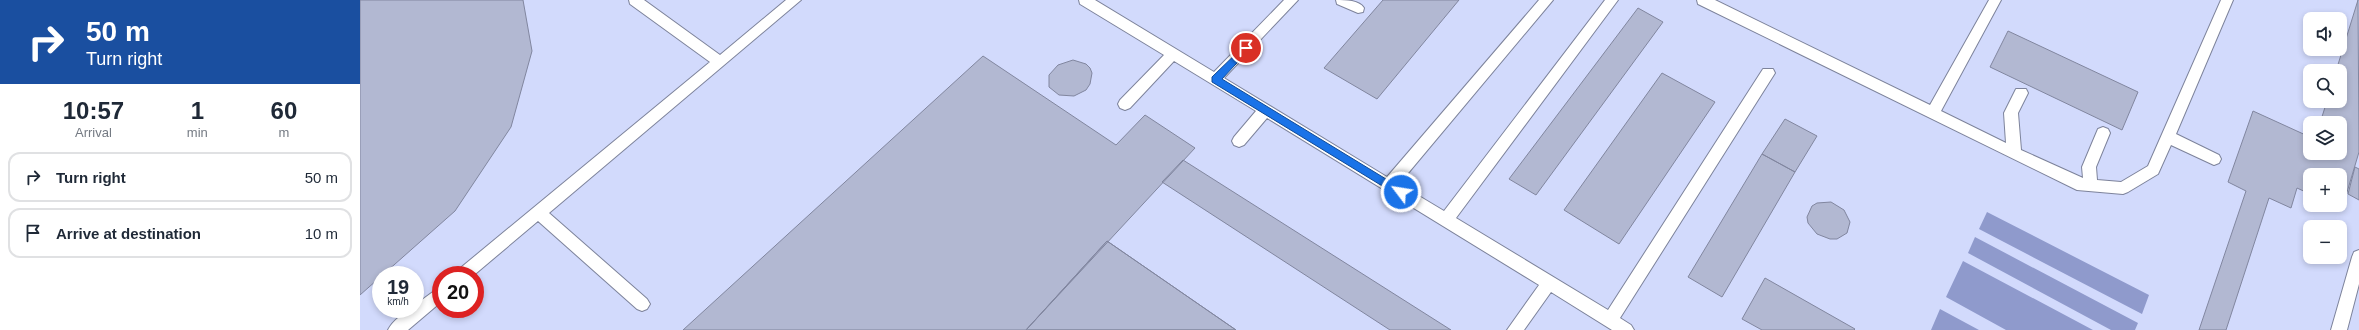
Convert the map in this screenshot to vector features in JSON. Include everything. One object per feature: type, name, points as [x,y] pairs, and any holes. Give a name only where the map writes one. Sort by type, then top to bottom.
[{"type":"lane","points":[[635,0],[720,62]]},
{"type":"lane","points":[[474,266],[795,0]]},
{"type":"lane","points":[[1085,0],[1626,330]]},
{"type":"lane","points":[[1342,0],[1358,8]]},
{"type":"lane","points":[[1390,186],[1547,0]]},
{"type":"lane","points":[[1446,220],[1612,0]]},
{"type":"lane","points":[[1704,0],[2077,184],[2123,188],[2153,170],[2227,0]]},
{"type":"lane","points":[[1933,114],[1995,0]]},
{"type":"lane","points":[[1216,79],[1286,2]]},
{"type":"lane","points":[[1125,104],[1173,54]]},
{"type":"lane","points":[[1610,320],[1768,73]]},
{"type":"lane","points":[[2014,153],[2011,113],[2021,93]]},
{"type":"lane","points":[[1239,142],[1266,110]]},
{"type":"lane","points":[[2091,186],[2089,167],[2104,133]]},
{"type":"lane","points":[[2167,136],[2214,159]]},
{"type":"lane","points":[[538,212],[642,304]]},
{"type":"lane","points":[[2339,330],[2359,257]]},
{"type":"lane","points":[[1515,330],[1549,283]]},
{"type":"lane","points":[[396,330],[432,300]]},
{"type":"shaded area","points":[[360,0],[2359,0],[2359,330],[360,330]]},
{"type":"shaded area","points":[[1987,212],[2149,295],[2142,314],[1979,229]]},
{"type":"shaded area","points":[[1975,237],[2138,323],[2135,330],[2111,330],[1968,253]]},
{"type":"shaded area","points":[[1963,261],[2093,330],[2006,330],[1946,297]]},
{"type":"shaded area","points":[[1940,309],[1979,330],[1931,330]]},
{"type":"building","points":[[360,0],[523,0],[532,51],[511,127],[455,211],[393,266],[372,266],[372,284],[360,295]]},
{"type":"building","points":[[1383,0],[1459,0],[1377,99],[1324,68]]},
{"type":"building","points":[[2358,0],[2359,152],[2347,192],[2347,168],[2303,168],[2303,191],[2297,188],[2291,208],[2269,198],[2226,330],[2199,330],[2246,191],[2228,182],[2253,111],[2303,134],[2303,160],[2347,160],[2347,116],[2322,116],[2325,108],[2347,108],[2347,64],[2338,64],[2341,56],[2347,56],[2347,36]]},
{"type":"building","points":[[1638,8],[1663,22],[1536,195],[1509,179]]},
{"type":"building","points":[[2008,31],[2138,92],[2122,130],[1990,67]]},
{"type":"building","points":[[983,56],[1116,145],[1145,115],[1195,148],[1026,330],[683,330]]},
{"type":"building","points":[[1073,60],[1086,64],[1090,68],[1092,73],[1090,84],[1086,90],[1074,96],[1059,95],[1049,87],[1049,75],[1058,65]]},
{"type":"building","points":[[1662,73],[1715,102],[1619,244],[1564,210]]},
{"type":"building","points":[[1785,119],[1817,136],[1795,172],[1762,154]]},
{"type":"building","points":[[1762,154],[1795,172],[1722,297],[1688,277]]},
{"type":"building","points":[[1183,160],[1451,330],[1390,330],[1162,182]]},
{"type":"building","points":[[2355,167],[2359,169],[2359,200],[2348,194]]},
{"type":"building","points":[[1831,202],[1844,210],[1850,222],[1847,233],[1837,239],[1830,239],[1817,234],[1808,223],[1807,217],[1812,206],[1817,203]]},
{"type":"building","points":[[1107,241],[1236,330],[1026,330]]},
{"type":"building","points":[[1107,241],[1236,330],[1026,330]]},
{"type":"building","points":[[1765,278],[1855,329],[1762,330],[1742,319]]},
{"type":"route","points":[[1246,48],[1216,79],[1401,192]]}]
